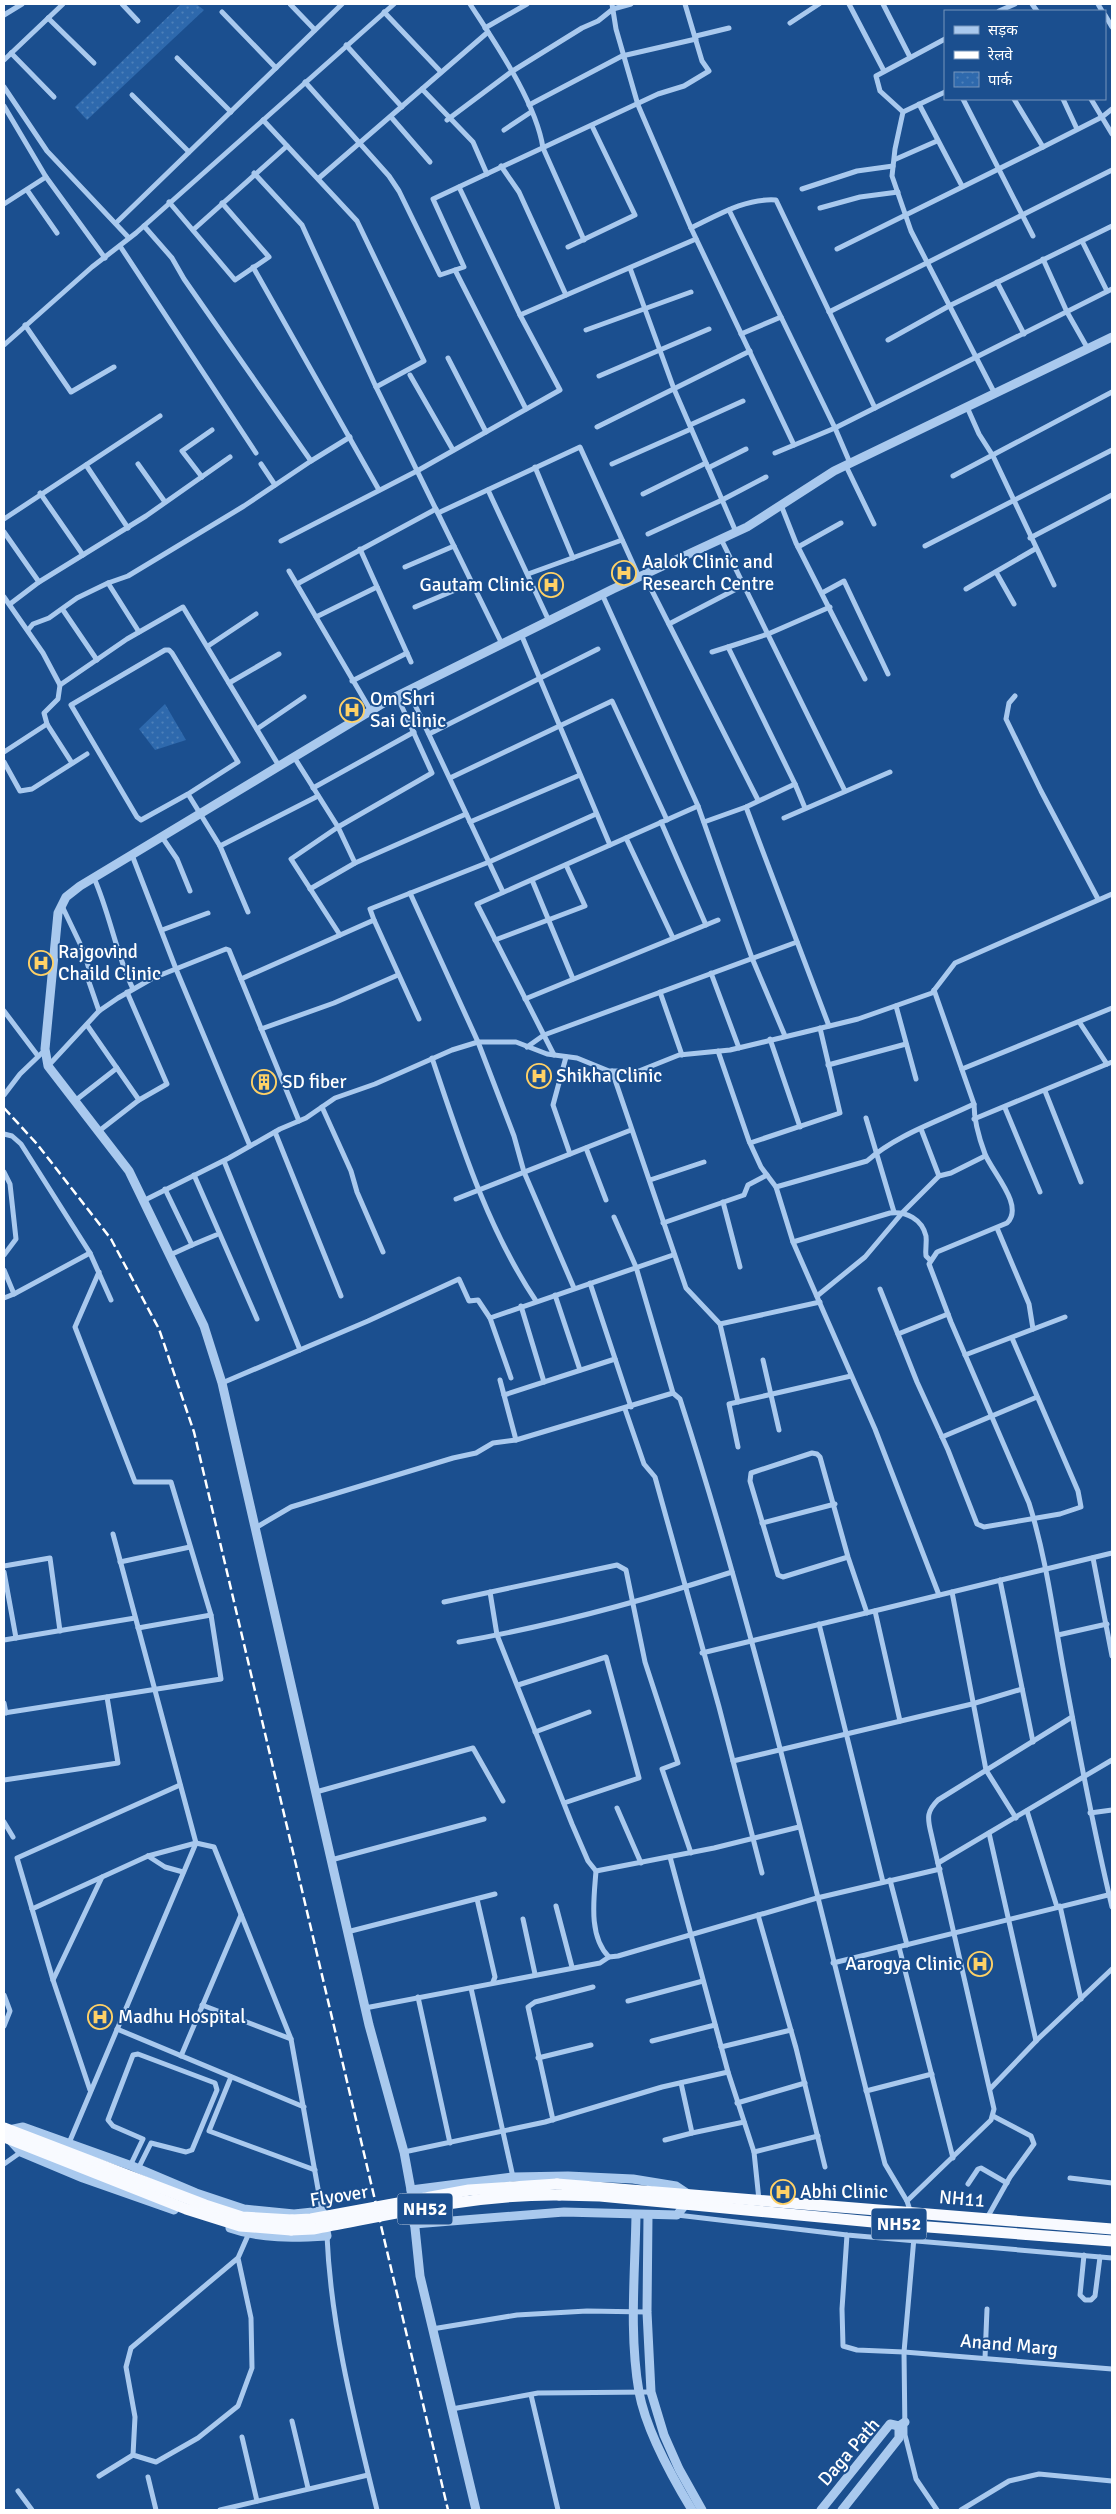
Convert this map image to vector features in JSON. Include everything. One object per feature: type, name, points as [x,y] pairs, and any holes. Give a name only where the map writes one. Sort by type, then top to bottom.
[{"type":"highway","name":"Flyover","points":[[6,2134],[186,2208],[240,2226],[291,2230],[313,2229],[472,2200],[558,2189],[600,2196],[687,2200]]},
{"type":"highway","name":"NH11","points":[[687,2200],[759,2200],[908,2207],[986,2218],[1112,2229]]},
{"type":"highway","name":"NH52","points":[[687,2200],[915,2226],[1112,2241]]},
{"type":"street","points":[[4,14],[22,4]]},
{"type":"street","points":[[4,60],[63,4]]},
{"type":"street","points":[[122,4],[138,21]]},
{"type":"street","points":[[290,4],[315,30]]},
{"type":"street","points":[[116,223],[342,4]]},
{"type":"street","points":[[4,343],[144,226],[394,4]]},
{"type":"street","points":[[470,4],[487,30],[529,105],[544,148],[584,240]]},
{"type":"street","points":[[319,178],[391,117],[487,30],[527,4]]},
{"type":"street","points":[[448,119],[511,72],[582,28],[598,21],[612,6],[631,4]]},
{"type":"street","points":[[304,82],[361,142],[399,191],[440,275],[464,267],[434,199],[658,94],[684,86],[709,71],[702,62],[685,4]]},
{"type":"street","points":[[790,23],[819,4]]},
{"type":"street","points":[[849,4],[884,71]]},
{"type":"street","points":[[883,4],[910,57]]},
{"type":"street","points":[[1001,10],[1015,4]]},
{"type":"street","points":[[612,6],[616,29],[638,105],[696,239],[794,445]]},
{"type":"street","points":[[222,12],[276,68]]},
{"type":"street","points":[[384,12],[441,72]]},
{"type":"street","points":[[1106,17],[1112,28]]},
{"type":"street","points":[[48,18],[94,63]]},
{"type":"street","points":[[529,105],[624,56],[729,28]]},
{"type":"street","points":[[903,112],[880,91],[876,76],[944,40]]},
{"type":"street","points":[[346,45],[402,106]]},
{"type":"street","points":[[10,53],[54,97]]},
{"type":"street","points":[[177,58],[231,112]]},
{"type":"street","points":[[4,87],[47,151],[130,238]]},
{"type":"street","points":[[422,89],[448,119],[473,142],[487,174]]},
{"type":"street","points":[[903,112],[944,92]]},
{"type":"street","points":[[132,96],[188,152]]},
{"type":"street","points":[[963,100],[1032,236]]},
{"type":"street","points":[[1015,100],[1043,148]]},
{"type":"street","points":[[1063,100],[1077,129]]},
{"type":"street","points":[[1092,100],[1112,134]]},
{"type":"street","points":[[919,104],[962,186]]},
{"type":"street","points":[[4,106],[46,177],[105,258]]},
{"type":"street","points":[[837,249],[962,186],[1043,148],[1102,117],[1112,109]]},
{"type":"street","points":[[504,130],[531,112]]},
{"type":"street","points":[[903,112],[895,149],[896,159],[892,176],[905,214],[928,264],[995,394]]},
{"type":"street","points":[[391,117],[430,162]]},
{"type":"street","points":[[262,120],[319,178],[357,221],[424,361],[376,387]]},
{"type":"street","points":[[568,247],[635,216],[592,126]]},
{"type":"street","points":[[896,159],[938,141]]},
{"type":"street","points":[[193,230],[254,173],[287,146]]},
{"type":"street","points":[[502,166],[519,192],[566,295]]},
{"type":"street","points":[[802,189],[857,171],[893,166]]},
{"type":"street","points":[[829,312],[1112,170]]},
{"type":"street","points":[[254,173],[302,226],[376,387],[502,644]]},
{"type":"street","points":[[4,204],[46,177]]},
{"type":"street","points":[[281,541],[417,471],[560,390],[520,316],[458,187]]},
{"type":"street","points":[[27,190],[56,233]]},
{"type":"street","points":[[820,208],[860,197],[898,192]]},
{"type":"street","points":[[691,228],[729,210],[764,199],[776,200],[875,408]]},
{"type":"street","points":[[169,202],[235,280],[269,257],[222,203]]},
{"type":"street","points":[[729,210],[835,428],[848,465],[874,524]]},
{"type":"street","points":[[144,226],[172,258],[184,279],[311,461]]},
{"type":"street","points":[[888,340],[948,306],[1112,226]]},
{"type":"street","points":[[520,316],[696,239]]},
{"type":"street","points":[[775,454],[835,428],[1110,290],[1082,241]]},
{"type":"street","points":[[120,246],[256,453]]},
{"type":"street","points":[[1043,259],[1067,312],[1088,349]]},
{"type":"street","points":[[253,267],[380,490]]},
{"type":"street","points":[[630,268],[674,389],[736,532]]},
{"type":"street","points":[[455,270],[526,409]]},
{"type":"street","points":[[997,282],[1024,334]]},
{"type":"street","points":[[586,330],[691,292]]},
{"type":"street","points":[[741,334],[781,317]]},
{"type":"street","points":[[25,325],[70,392],[114,367]]},
{"type":"street","points":[[599,376],[708,328]]},
{"type":"street","points":[[476,2510],[420,2276],[411,2190],[404,2152],[365,2008],[347,1932],[257,1527],[222,1383],[204,1326],[129,1171],[48,1066],[45,1049],[58,913],[66,897],[94,878],[397,696],[602,594],[736,532],[848,465],[1112,337]]},
{"type":"street","points":[[597,427],[750,352]]},
{"type":"street","points":[[448,358],[486,432]]},
{"type":"street","points":[[410,375],[453,450]]},
{"type":"street","points":[[953,476],[1112,392]]},
{"type":"street","points":[[612,464],[743,401]]},
{"type":"street","points":[[967,407],[979,434],[993,456],[1035,549],[1054,585]]},
{"type":"street","points":[[4,519],[40,493],[160,416]]},
{"type":"street","points":[[202,477],[182,451],[212,430]]},
{"type":"street","points":[[28,630],[33,624],[63,610],[77,598],[128,576],[350,437]]},
{"type":"street","points":[[297,584],[360,549],[437,511],[488,490],[580,447],[622,540],[669,624],[758,800]]},
{"type":"street","points":[[643,494],[746,449]]},
{"type":"street","points":[[925,546],[1014,502],[1112,450]]},
{"type":"street","points":[[10,604],[40,582],[128,528],[230,457]]},
{"type":"street","points":[[138,464],[166,502]]},
{"type":"street","points":[[261,464],[275,484]]},
{"type":"street","points":[[86,465],[128,528]]},
{"type":"street","points":[[535,467],[573,558]]},
{"type":"street","points":[[648,534],[722,500],[766,477]]},
{"type":"street","points":[[488,490],[549,620]]},
{"type":"street","points":[[40,493],[83,555]]},
{"type":"street","points":[[1030,538],[1112,495]]},
{"type":"street","points":[[781,505],[798,547],[830,607],[864,679]]},
{"type":"street","points":[[798,547],[841,523]]},
{"type":"street","points":[[4,532],[40,582]]},
{"type":"street","points":[[721,539],[845,792]]},
{"type":"street","points":[[528,574],[622,540]]},
{"type":"street","points":[[405,568],[454,546]]},
{"type":"street","points":[[360,549],[411,662]]},
{"type":"street","points":[[966,589],[1035,549]]},
{"type":"street","points":[[290,571],[370,711]]},
{"type":"street","points":[[996,572],[1014,604]]},
{"type":"street","points":[[822,593],[844,581],[888,674]]},
{"type":"street","points":[[108,583],[139,632]]},
{"type":"street","points":[[415,607],[472,583]]},
{"type":"street","points":[[669,624],[744,584]]},
{"type":"street","points":[[316,617],[377,586]]},
{"type":"street","points":[[602,594],[698,806],[752,958],[785,1036]]},
{"type":"street","points":[[4,597],[28,630],[60,685],[58,700],[44,713],[47,724],[72,763]]},
{"type":"street","points":[[60,685],[139,632],[183,607],[279,766]]},
{"type":"street","points":[[712,652],[768,634],[830,607]]},
{"type":"street","points":[[63,610],[97,660]]},
{"type":"street","points":[[208,646],[256,614]]},
{"type":"street","points":[[521,634],[610,845]]},
{"type":"street","points":[[728,648],[805,808]]},
{"type":"street","points":[[429,734],[598,649]]},
{"type":"street","points":[[169,650],[238,762],[188,794],[141,820],[137,817],[71,705],[169,650]]},
{"type":"street","points":[[352,681],[407,653]]},
{"type":"street","points":[[229,683],[279,654]]},
{"type":"street","points":[[408,690],[503,892]]},
{"type":"street","points":[[340,935],[290,859],[338,827],[432,773],[397,696]]},
{"type":"street","points":[[1015,696],[1009,703],[1006,719],[1041,791],[1098,899]]},
{"type":"street","points":[[257,729],[304,697]]},
{"type":"street","points":[[450,778],[558,725],[612,701],[667,820]]},
{"type":"street","points":[[4,752],[47,724]]},
{"type":"street","points":[[313,788],[414,732]]},
{"type":"street","points":[[4,762],[20,791],[32,789],[86,754]]},
{"type":"street","points":[[294,757],[338,827],[355,863]]},
{"type":"street","points":[[784,818],[890,772]]},
{"type":"street","points":[[470,822],[580,775]]},
{"type":"street","points":[[704,822],[746,807],[794,784]]},
{"type":"street","points":[[188,794],[220,846],[248,912]]},
{"type":"street","points":[[220,846],[318,796]]},
{"type":"street","points":[[554,1055],[477,904],[698,806]]},
{"type":"street","points":[[746,807],[829,1026]]},
{"type":"street","points":[[310,889],[355,863],[466,814]]},
{"type":"street","points":[[419,1019],[370,909],[489,862],[596,814]]},
{"type":"street","points":[[661,822],[706,925]]},
{"type":"street","points":[[162,837],[177,859],[190,891]]},
{"type":"street","points":[[626,838],[672,938]]},
{"type":"street","points":[[132,855],[176,969],[250,1146]]},
{"type":"street","points":[[495,940],[585,906],[566,865]]},
{"type":"street","points":[[94,878],[117,940],[123,969],[133,989]]},
{"type":"street","points":[[532,880],[550,919],[573,979]]},
{"type":"street","points":[[410,894],[478,1042],[514,1136],[524,1172],[574,1288]]},
{"type":"street","points":[[143,1200],[299,1121],[335,1098],[375,1084],[432,1058],[478,1042],[516,1042],[554,1055],[577,1058],[612,1071],[639,1071],[682,1055],[738,1048],[829,1026],[932,993],[955,963],[1112,894]]},
{"type":"street","points":[[62,906],[84,952],[89,969],[89,982],[99,1011]]},
{"type":"street","points":[[162,930],[208,913]]},
{"type":"street","points":[[241,980],[374,920]]},
{"type":"street","points":[[525,999],[718,920]]},
{"type":"street","points":[[527,1047],[544,1035],[797,942]]},
{"type":"street","points":[[48,1066],[99,1011],[127,992],[176,969],[226,949],[232,954],[299,1121]]},
{"type":"street","points":[[711,973],[738,1048]]},
{"type":"street","points":[[261,1029],[350,997],[398,975]]},
{"type":"street","points":[[934,990],[974,1104],[974,1119],[985,1156],[1010,1198],[1013,1211],[1012,1218],[997,1228],[936,1252],[929,1264],[948,1314],[1034,1518],[1046,1569],[1090,1813],[1111,1894],[1112,1907]]},
{"type":"street","points":[[99,1131],[139,1100],[167,1084],[127,992]]},
{"type":"street","points":[[660,992],[682,1055]]},
{"type":"street","points":[[896,1006],[916,1079]]},
{"type":"street","points":[[962,1069],[1045,1034],[1080,1023],[1112,1008]]},
{"type":"street","points":[[4,1011],[38,1056]]},
{"type":"street","points":[[974,1119],[1005,1108],[1110,1063],[1080,1023]]},
{"type":"street","points":[[87,1025],[139,1100]]},
{"type":"street","points":[[750,1143],[840,1114],[820,1028]]},
{"type":"street","points":[[770,1039],[800,1127]]},
{"type":"street","points":[[828,1066],[906,1044]]},
{"type":"street","points":[[4,1095],[45,1049]]},
{"type":"street","points":[[718,1051],[750,1143],[767,1175],[776,1186],[793,1242],[898,1486],[940,1595]]},
{"type":"street","points":[[566,1057],[553,1105],[570,1154]]},
{"type":"street","points":[[432,1058],[452,1119],[490,1217],[514,1265],[536,1301]]},
{"type":"street","points":[[76,1100],[117,1068]]},
{"type":"street","points":[[612,1071],[686,1288],[720,1324],[738,1402]]},
{"type":"street","points":[[1045,1091],[1081,1182]]},
{"type":"street","points":[[776,1186],[867,1161],[876,1152],[974,1104]]},
{"type":"street","points":[[322,1107],[351,1171],[383,1252]]},
{"type":"street","points":[[1005,1108],[1040,1192]]},
{"type":"street","points":[[866,1118],[894,1212]]},
{"type":"street","points":[[921,1129],[939,1176]]},
{"type":"street","points":[[456,1199],[631,1130]]},
{"type":"street","points":[[275,1132],[341,1296]]},
{"type":"street","points":[[4,1134],[12,1136],[21,1144],[90,1253],[111,1300]]},
{"type":"street","points":[[586,1148],[606,1200]]},
{"type":"street","points":[[817,1296],[865,1257],[903,1212],[939,1176],[951,1173],[985,1156]]},
{"type":"street","points":[[224,1160],[300,1350]]},
{"type":"street","points":[[650,1180],[704,1162]]},
{"type":"street","points":[[4,1172],[10,1184],[16,1239],[4,1255]]},
{"type":"street","points":[[194,1175],[257,1319]]},
{"type":"street","points":[[663,1223],[744,1195],[748,1185],[767,1175]]},
{"type":"street","points":[[165,1189],[192,1245]]},
{"type":"street","points":[[723,1202],[740,1267]]},
{"type":"street","points":[[793,1242],[894,1212],[903,1212],[917,1221],[923,1230],[926,1236],[926,1256],[930,1260]]},
{"type":"street","points":[[614,1217],[636,1267],[673,1393],[680,1398],[732,1572],[885,2164],[908,2207],[915,2226],[904,2352],[902,2424],[899,2438],[842,2510]]},
{"type":"street","points":[[997,1228],[1029,1304],[1033,1329]]},
{"type":"street","points":[[170,1255],[216,1235]]},
{"type":"street","points":[[4,1298],[90,1253]]},
{"type":"street","points":[[490,1318],[673,1254]]},
{"type":"street","points":[[4,1270],[14,1294]]},
{"type":"street","points":[[4,1704],[5,1713],[222,1679],[211,1614],[171,1482],[135,1482],[75,1327],[99,1272]]},
{"type":"street","points":[[222,1383],[459,1279],[469,1301],[478,1300],[490,1318],[511,1378]]},
{"type":"street","points":[[590,1283],[615,1359],[644,1464],[655,1477],[687,1587],[702,1653],[733,1760],[762,1872]]},
{"type":"street","points":[[880,1288],[917,1382],[942,1437],[977,1524],[984,1527],[1073,1511],[1081,1507],[1078,1491],[1012,1338]]},
{"type":"street","points":[[555,1294],[580,1370]]},
{"type":"street","points":[[720,1324],[820,1302]]},
{"type":"street","points":[[521,1306],[544,1382]]},
{"type":"street","points":[[898,1334],[948,1314]]},
{"type":"street","points":[[965,1355],[1065,1317]]},
{"type":"street","points":[[504,1395],[615,1359]]},
{"type":"street","points":[[763,1360],[778,1430]]},
{"type":"street","points":[[738,1447],[729,1404],[851,1376]]},
{"type":"street","points":[[500,1380],[516,1440]]},
{"type":"street","points":[[257,1527],[291,1508],[453,1458],[476,1453],[493,1443],[516,1440],[673,1393]]},
{"type":"street","points":[[942,1437],[992,1415],[1038,1398]]},
{"type":"street","points":[[848,1558],[780,1576],[750,1481],[751,1473],[812,1453],[817,1454],[822,1460],[848,1558],[867,1613]]},
{"type":"street","points":[[762,1523],[835,1504]]},
{"type":"street","points":[[69,2143],[196,1843],[113,1534]]},
{"type":"street","points":[[120,1562],[190,1547]]},
{"type":"street","points":[[702,1653],[1112,1553]]},
{"type":"street","points":[[4,1566],[50,1558],[60,1631]]},
{"type":"street","points":[[1093,1558],[1112,1656]]},
{"type":"street","points":[[444,1602],[617,1565],[626,1570],[631,1602],[645,1662],[678,1763],[662,1769],[692,1853]]},
{"type":"street","points":[[4,1572],[16,1638]]},
{"type":"street","points":[[459,1642],[497,1635],[631,1602],[687,1587],[732,1572]]},
{"type":"street","points":[[1000,1580],[1033,1742]]},
{"type":"street","points":[[490,1592],[497,1635],[588,1861],[596,1871],[592,1911],[601,1949],[610,1956]]},
{"type":"street","points":[[952,1592],[986,1770],[1016,1818]]},
{"type":"street","points":[[875,1611],[900,1721]]},
{"type":"street","points":[[138,1628],[211,1614]]},
{"type":"street","points":[[4,1640],[135,1618]]},
{"type":"street","points":[[819,1624],[883,1882]]},
{"type":"street","points":[[1058,1635],[1107,1624]]},
{"type":"street","points":[[518,1685],[606,1657],[639,1778],[564,1803]]},
{"type":"street","points":[[733,1760],[972,1704],[1022,1688]]},
{"type":"street","points":[[4,1780],[118,1762],[107,1697]]},
{"type":"street","points":[[535,1732],[588,1712]]},
{"type":"street","points":[[994,2116],[990,2089],[927,1817],[929,1809],[938,1800],[1072,1717]]},
{"type":"street","points":[[316,1792],[473,1748],[503,1801]]},
{"type":"street","points":[[365,2008],[600,1963],[610,1956],[618,1956],[817,1898],[939,1866],[989,1833],[1112,1760]]},
{"type":"street","points":[[90,2090],[53,1980],[17,1858],[180,1785]]},
{"type":"street","points":[[617,1808],[641,1863]]},
{"type":"street","points":[[1090,1813],[1112,1810]]},
{"type":"street","points":[[1027,1811],[1058,1907],[1081,1999]]},
{"type":"street","points":[[331,1860],[484,1819]]},
{"type":"street","points":[[4,1822],[13,1837]]},
{"type":"street","points":[[596,1871],[670,1858],[798,1827]]},
{"type":"street","points":[[989,1833],[1036,2041]]},
{"type":"street","points":[[32,1909],[148,1856],[196,1843],[214,1847],[291,2039],[327,2236],[331,2288],[341,2359],[377,2510]]},
{"type":"street","points":[[148,1856],[165,1866],[183,1872]]},
{"type":"street","points":[[670,1858],[728,2072],[754,2152],[759,2200]]},
{"type":"street","points":[[53,1980],[102,1877]]},
{"type":"street","points":[[890,1880],[907,1945]]},
{"type":"street","points":[[347,1932],[495,1894]]},
{"type":"street","points":[[833,1963],[1007,1918],[1111,1894]]},
{"type":"street","points":[[477,1899],[495,1977],[494,1982]]},
{"type":"street","points":[[556,1906],[572,1967]]},
{"type":"street","points":[[181,2056],[241,1915]]},
{"type":"street","points":[[758,1915],[791,2030],[826,2167]]},
{"type":"street","points":[[524,1919],[536,1974]]},
{"type":"street","points":[[899,1947],[953,2158]]},
{"type":"street","points":[[990,2089],[1036,2041],[1112,1970]]},
{"type":"street","points":[[628,2001],[703,1981]]},
{"type":"street","points":[[553,2120],[528,2007],[534,2002],[592,1987]]},
{"type":"street","points":[[471,1988],[505,2132],[513,2177]]},
{"type":"street","points":[[4,1994],[10,2011],[4,2026]]},
{"type":"street","points":[[418,1997],[450,2143]]},
{"type":"street","points":[[202,2005],[291,2039]]},
{"type":"street","points":[[652,2040],[715,2025]]},
{"type":"street","points":[[117,2029],[304,2108]]},
{"type":"street","points":[[721,2047],[791,2030]]},
{"type":"street","points":[[538,2058],[591,2045]]},
{"type":"street","points":[[138,2054],[215,2083],[217,2090],[192,2150],[186,2152],[151,2143],[134,2167],[143,2139],[113,2126],[108,2120],[133,2055],[138,2054]]},
{"type":"street","points":[[404,2152],[505,2132],[553,2120],[681,2082],[728,2072]]},
{"type":"street","points":[[866,2091],[932,2074]]},
{"type":"street","points":[[231,2077],[209,2131],[315,2170]]},
{"type":"street","points":[[681,2082],[692,2133]]},
{"type":"street","points":[[737,2103],[805,2083]]},
{"type":"street","points":[[908,2207],[994,2116]]},
{"type":"street","points":[[986,2218],[1034,2144],[1034,2140],[994,2116]]},
{"type":"street","points":[[665,2140],[744,2122]]},
{"type":"street","points":[[322,2211],[294,2214],[244,2209],[196,2193],[134,2167],[23,2127],[6,2134],[21,2152],[122,2192],[249,2234],[297,2238],[327,2236]]},
{"type":"street","points":[[754,2152],[818,2136]]},
{"type":"street","points":[[4,2164],[21,2152]]},
{"type":"street","points":[[968,2184],[978,2168],[1007,2183]]},
{"type":"street","points":[[411,2190],[513,2177],[568,2176],[633,2179],[676,2186],[687,2200],[678,2215]]},
{"type":"street","points":[[1070,2178],[1112,2183]]},
{"type":"street","points":[[414,2224],[564,2212],[648,2216],[678,2215],[847,2235],[914,2239],[1112,2258]]},
{"type":"street","points":[[294,2214],[297,2238]]},
{"type":"street","points":[[636,2215],[633,2312],[640,2393],[660,2452],[692,2510]]},
{"type":"street","points":[[648,2216],[648,2312],[651,2392],[664,2435],[679,2469],[702,2510]]},
{"type":"street","points":[[134,2455],[135,2417],[126,2367],[131,2348],[238,2258],[249,2234]]},
{"type":"street","name":"Anand Marg","points":[[847,2235],[842,2308],[843,2346],[857,2350],[1112,2369]]},
{"type":"street","points":[[1084,2255],[1080,2296],[1084,2300],[1091,2300],[1095,2296],[1100,2257]]},
{"type":"street","points":[[99,2476],[134,2455],[156,2462],[198,2438],[238,2406],[252,2368],[251,2318],[238,2258]]},
{"type":"street","points":[[984,2358],[988,2308]]},
{"type":"street","points":[[432,2329],[517,2315],[587,2311],[648,2312]]},
{"type":"street","points":[[452,2409],[531,2395],[651,2392]]},
{"type":"street","points":[[531,2395],[558,2510]]},
{"type":"street","points":[[292,2421],[308,2488]]},
{"type":"street","name":"Daga Path","points":[[821,2510],[890,2424],[902,2424]]},
{"type":"street","points":[[902,2424],[908,2457],[916,2479],[937,2510]]},
{"type":"street","points":[[242,2437],[257,2501]]},
{"type":"street","points":[[220,2510],[368,2474]]},
{"type":"street","points":[[961,2510],[1009,2481],[1039,2474],[1112,2481]]},
{"type":"street","points":[[148,2477],[156,2510]]},
{"type":"street","points":[[18,2491],[32,2510]]},
{"type":"green space","points":[[181,4],[196,4],[204,10],[87,120],[75,107]]},
{"type":"green space","points":[[165,704],[186,740],[155,750],[139,729]]},
{"type":"railway","points":[[4,1108],[37,1144],[111,1239],[159,1329],[194,1432],[448,2510]]},
{"type":"place","name":"Aalok Clinic and Research Centre","points":[[624,573]]},
{"type":"place","name":"Gautam Clinic","points":[[551,585]]},
{"type":"place","name":"Om Shri Sai Clinic","points":[[352,710]]},
{"type":"place","name":"Rajgovind Chaild Clinic","points":[[41,963]]},
{"type":"place","name":"Shikha Clinic","points":[[539,1076]]},
{"type":"place","name":"SD fiber","points":[[264,1082]]},
{"type":"place","name":"Aarogya Clinic","points":[[980,1964]]},
{"type":"place","name":"Madhu Hospital","points":[[100,2017]]},
{"type":"place","name":"Abhi Clinic","points":[[783,2192]]}]
